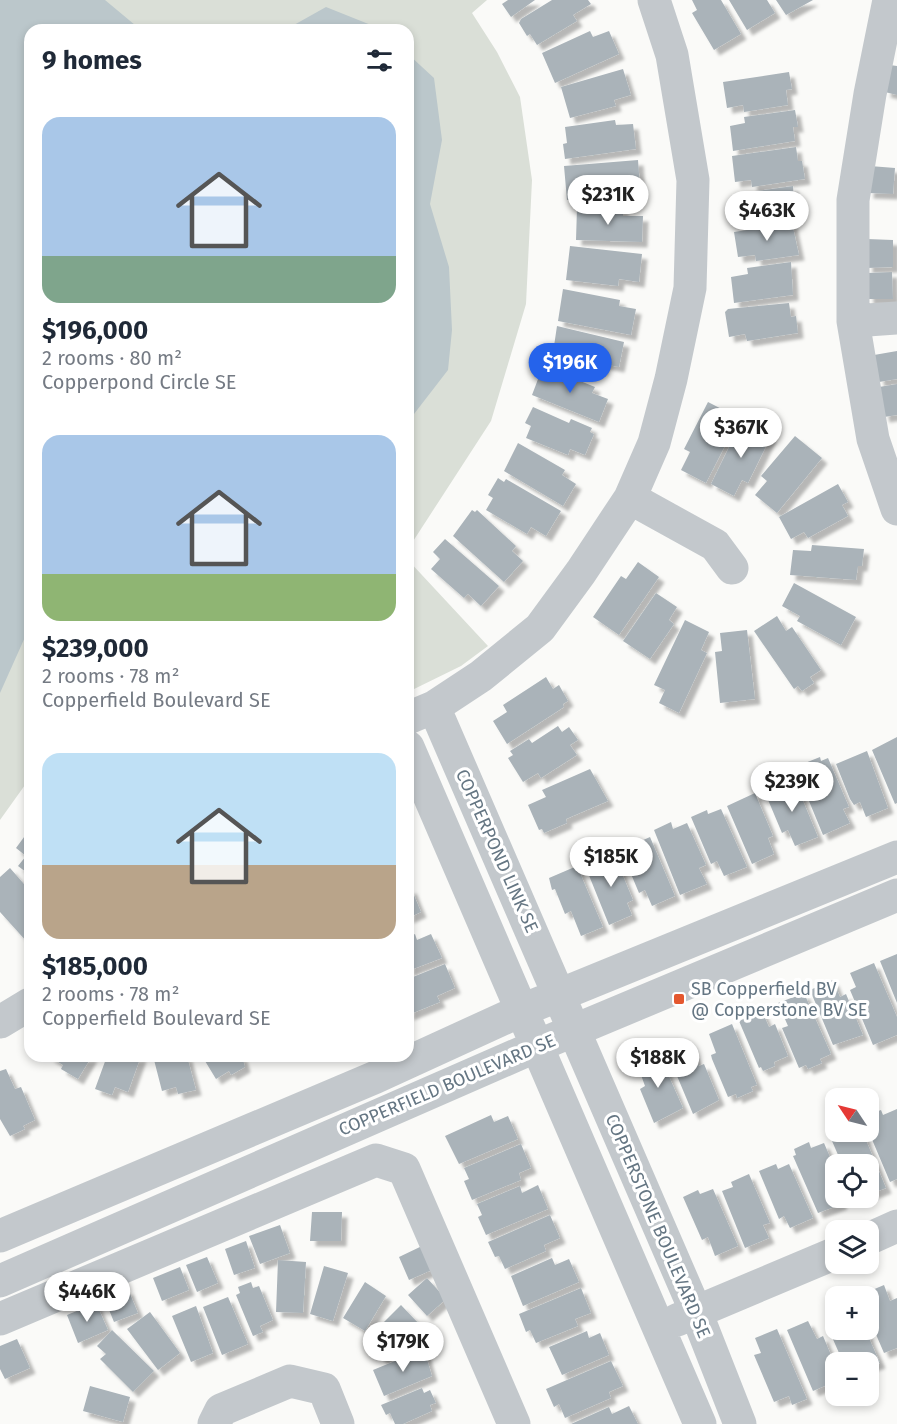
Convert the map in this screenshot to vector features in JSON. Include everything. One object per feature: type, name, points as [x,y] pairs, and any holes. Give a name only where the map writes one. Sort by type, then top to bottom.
[{"type":"street","points":[[421,712],[481,676],[540,628],[581,572],[630,498],[654,442],[671,379],[690,288],[693,180],[672,55],[654,0]]},
{"type":"street","points":[[890,0],[870,94],[853,200],[853,321],[873,439],[897,509]]},
{"type":"street","points":[[853,321],[897,318]]},
{"type":"street","points":[[630,498],[715,545],[732,568]]},
{"type":"street","name":"COPPERPOND LINK SE","points":[[421,712],[560,995]]},
{"type":"street","points":[[414,761],[700,1424]]},
{"type":"street","name":"COPPERFIELD BOULEVARD SE","points":[[414,1060],[520,1011],[897,857]]},
{"type":"street","name":"COPPERFIELD BOULEVARD SE","points":[[0,1281],[537,1046],[897,895]]},
{"type":"street","name":"COPPERSTONE BOULEVARD SE","points":[[560,995],[696,1312],[740,1424]]},
{"type":"street","points":[[0,1022],[24,1008]]},
{"type":"street","name":"COPPERFIELD BOULEVARD SE","points":[[0,1236],[409,1062]]},
{"type":"street","points":[[0,1319],[376,1160],[404,1169],[514,1424]]},
{"type":"street","points":[[879,1234],[897,1226]]},
{"type":"street","points":[[659,1329],[825,1258]]},
{"type":"street","points":[[214,1424],[221,1410],[290,1381],[324,1389],[338,1424]]},
{"type":"shaded area","points":[[0,0],[487,0],[472,13],[497,52],[520,97],[532,180],[526,304],[491,421],[414,540],[414,24],[24,24],[24,786],[0,820]]},
{"type":"shaded area","points":[[0,0],[105,0],[134,24],[24,24],[24,639],[0,693]]},
{"type":"shaded area","points":[[326,7],[368,24],[296,24]]},
{"type":"shaded area","points":[[414,60],[434,78],[442,140],[430,204],[449,267],[452,330],[448,370],[414,414]]},
{"type":"shaded area","points":[[414,566],[488,646],[461,666],[414,689]]},
{"type":"building","points":[[508,0],[535,0],[511,17],[502,4]]},
{"type":"building","points":[[552,0],[588,0],[591,4],[573,15],[577,21],[537,45],[530,34],[527,36],[519,23],[521,19]]},
{"type":"building","points":[[692,0],[721,0],[741,34],[714,50],[692,13],[697,10]]},
{"type":"building","points":[[729,0],[767,0],[775,13],[747,30]]},
{"type":"building","points":[[776,0],[813,0],[786,15]]},
{"type":"building","points":[[590,31],[593,37],[609,31],[619,54],[555,83],[542,53]]},
{"type":"building","points":[[890,65],[897,66],[897,95],[885,92]]},
{"type":"building","points":[[623,69],[631,95],[614,100],[616,106],[570,118],[561,87]]},
{"type":"building","points":[[789,72],[792,89],[786,90],[788,105],[744,112],[743,105],[727,108],[723,82]]},
{"type":"building","points":[[795,110],[798,127],[793,127],[795,141],[733,151],[730,126],[745,123],[744,117]]},
{"type":"building","points":[[615,120],[616,125],[633,124],[636,149],[565,159],[563,144],[567,143],[565,127]]},
{"type":"building","points":[[796,147],[798,161],[802,161],[805,179],[752,187],[751,180],[735,182],[732,156]]},
{"type":"building","points":[[638,160],[640,187],[624,188],[625,195],[567,200],[564,166]]},
{"type":"building","points":[[870,166],[895,168],[893,194],[868,193]]},
{"type":"building","points":[[793,186],[795,217],[738,226],[734,201],[751,198],[750,192]]},
{"type":"building","points":[[577,208],[623,209],[623,216],[643,216],[642,242],[576,240]]},
{"type":"building","points":[[792,223],[799,255],[756,261],[755,255],[738,257],[734,232]]},
{"type":"building","points":[[867,239],[893,240],[893,267],[867,268]]},
{"type":"building","points":[[570,246],[642,254],[639,282],[619,279],[618,286],[566,280]]},
{"type":"building","points":[[791,262],[793,295],[734,303],[731,277],[748,274],[747,268]]},
{"type":"building","points":[[892,272],[893,299],[868,299],[867,273]]},
{"type":"building","points":[[563,289],[620,300],[619,306],[636,309],[631,335],[558,321]]},
{"type":"building","points":[[789,303],[791,317],[796,316],[798,333],[747,341],[745,334],[729,337],[725,312],[728,309]]},
{"type":"building","points":[[557,326],[624,342],[619,367],[603,364],[602,370],[557,360],[560,347],[554,346]]},
{"type":"building","points":[[897,351],[897,379],[879,382],[874,355]]},
{"type":"building","points":[[543,366],[595,387],[592,393],[608,399],[599,422],[532,395]]},
{"type":"building","points":[[897,384],[897,415],[884,417],[879,387]]},
{"type":"building","points":[[708,402],[739,418],[706,483],[681,470],[690,452],[684,449]]},
{"type":"building","points":[[533,407],[569,423],[571,419],[592,428],[590,432],[594,434],[585,455],[570,449],[568,455],[526,438],[531,426],[525,423]]},
{"type":"building","points":[[740,425],[753,432],[755,428],[771,436],[748,483],[742,480],[734,496],[711,484]]},
{"type":"building","points":[[795,436],[822,458],[777,513],[755,495],[767,481],[761,476]]},
{"type":"building","points":[[518,443],[565,470],[562,475],[576,484],[563,506],[504,471]]},
{"type":"building","points":[[498,478],[504,482],[506,479],[561,511],[546,536],[531,527],[527,534],[486,510],[493,498],[488,495]]},
{"type":"building","points":[[838,484],[848,502],[842,505],[848,516],[808,538],[804,532],[791,539],[779,517]]},
{"type":"building","points":[[472,510],[475,512],[477,510],[516,546],[512,551],[523,561],[504,582],[453,536]]},
{"type":"building","points":[[445,539],[499,586],[481,606],[468,594],[464,598],[431,569],[440,559],[433,552]]},
{"type":"building","points":[[812,545],[864,549],[862,566],[858,566],[856,580],[790,575],[793,550],[811,551]]},
{"type":"building","points":[[638,562],[659,577],[619,635],[593,617],[621,576],[626,579]]},
{"type":"building","points":[[794,583],[856,617],[841,645],[797,621],[800,616],[782,606]]},
{"type":"building","points":[[656,593],[677,607],[669,620],[674,624],[650,659],[623,641]]},
{"type":"building","points":[[777,616],[786,631],[792,627],[821,670],[810,677],[814,683],[802,691],[798,686],[794,689],[754,631]]},
{"type":"building","points":[[685,620],[709,632],[701,650],[707,653],[679,713],[659,703],[665,690],[654,685]]},
{"type":"building","points":[[747,630],[755,699],[720,703],[715,652],[722,651],[720,633]]},
{"type":"building","points":[[546,677],[553,689],[559,685],[568,701],[563,704],[564,707],[507,744],[493,721],[507,712],[503,705]]},
{"type":"building","points":[[558,726],[562,732],[569,727],[578,740],[570,745],[577,755],[541,778],[538,773],[523,782],[508,758],[513,755],[510,751],[529,739],[532,743]]},
{"type":"building","points":[[897,737],[897,803],[895,804],[872,750]]},
{"type":"building","points":[[867,751],[888,808],[866,817],[860,802],[854,805],[850,799],[836,764]]},
{"type":"building","points":[[820,757],[821,761],[828,758],[849,807],[843,809],[850,823],[823,835],[797,772],[807,768],[805,763]]},
{"type":"building","points":[[590,769],[608,801],[566,819],[567,823],[544,833],[542,829],[539,830],[528,805],[546,797],[542,790]]},
{"type":"building","points":[[794,779],[818,837],[795,846],[788,830],[782,833],[766,795],[780,789],[778,785]]},
{"type":"building","points":[[755,793],[773,836],[768,838],[774,854],[752,864],[727,806]]},
{"type":"building","points":[[721,809],[747,867],[724,876],[717,861],[711,864],[691,817],[707,810],[708,814]]},
{"type":"building","points":[[671,822],[673,829],[687,823],[706,865],[699,868],[707,884],[680,895],[654,830]]},
{"type":"building","points":[[24,837],[24,854],[16,848]]},
{"type":"building","points":[[650,837],[675,896],[652,906],[645,890],[639,893],[621,850]]},
{"type":"building","points":[[613,852],[633,900],[627,903],[632,915],[609,925],[586,868],[597,864],[595,859]]},
{"type":"building","points":[[24,858],[24,870],[18,866]]},
{"type":"building","points":[[577,866],[603,927],[581,936],[571,911],[565,914],[555,889],[552,890],[549,878]]},
{"type":"building","points":[[10,868],[24,884],[24,939],[0,912],[0,877]]},
{"type":"building","points":[[414,895],[421,912],[414,915]]},
{"type":"building","points":[[414,934],[417,940],[431,934],[442,958],[414,969]]},
{"type":"building","points":[[897,954],[897,1003],[880,961]]},
{"type":"building","points":[[874,963],[897,1017],[897,1035],[873,1045],[850,990],[856,987],[850,973]]},
{"type":"building","points":[[445,964],[455,988],[437,996],[440,1002],[414,1013],[414,977]]},
{"type":"building","points":[[833,980],[840,997],[846,994],[863,1035],[833,1045],[810,990]]},
{"type":"building","points":[[804,993],[831,1054],[820,1059],[822,1063],[808,1069],[806,1065],[799,1068],[782,1028],[788,1026],[778,1003]]},
{"type":"building","points":[[762,1011],[769,1027],[775,1024],[788,1056],[774,1062],[775,1066],[763,1071],[761,1067],[759,1068],[739,1021]]},
{"type":"building","points":[[732,1024],[757,1085],[751,1087],[753,1091],[737,1098],[736,1094],[728,1097],[712,1059],[711,1055],[716,1053],[709,1034]]},
{"type":"building","points":[[689,1043],[699,1066],[704,1064],[719,1100],[693,1114],[667,1052]]},
{"type":"building","points":[[659,1054],[683,1108],[654,1123],[640,1089],[645,1086],[637,1064]]},
{"type":"building","points":[[58,1062],[88,1062],[78,1079],[61,1069],[63,1065]]},
{"type":"building","points":[[105,1062],[139,1062],[128,1092],[115,1087],[112,1095],[95,1089]]},
{"type":"building","points":[[155,1062],[189,1062],[196,1090],[178,1094],[176,1087],[162,1091]]},
{"type":"building","points":[[206,1062],[244,1062],[245,1067],[231,1075],[229,1071],[216,1079]]},
{"type":"building","points":[[6,1069],[15,1089],[21,1087],[35,1120],[23,1126],[25,1129],[10,1136],[0,1119],[0,1071]]},
{"type":"building","points":[[897,1109],[897,1179],[890,1182],[873,1142],[879,1142],[879,1111],[881,1110],[883,1115]]},
{"type":"building","points":[[491,1115],[494,1122],[508,1116],[518,1139],[459,1164],[445,1136]]},
{"type":"building","points":[[809,1142],[811,1148],[824,1143],[829,1154],[825,1154],[825,1208],[831,1208],[818,1213],[793,1156],[796,1155],[794,1149]]},
{"type":"building","points":[[832,1142],[867,1142],[872,1154],[838,1154]]},
{"type":"building","points":[[521,1144],[531,1168],[519,1173],[521,1180],[472,1200],[464,1181],[469,1179],[464,1168]]},
{"type":"building","points":[[776,1164],[778,1169],[789,1164],[813,1218],[790,1228],[784,1216],[779,1219],[759,1171]]},
{"type":"building","points":[[879,1171],[886,1188],[879,1191]]},
{"type":"building","points":[[749,1174],[770,1223],[763,1225],[769,1238],[745,1248],[722,1191],[733,1187],[731,1182]]},
{"type":"building","points":[[538,1185],[548,1209],[486,1235],[478,1217],[482,1215],[477,1204],[520,1186],[522,1193]]},
{"type":"building","points":[[713,1189],[738,1246],[715,1256],[708,1237],[702,1240],[683,1197],[698,1190],[700,1194]]},
{"type":"building","points":[[312,1212],[342,1212],[341,1241],[310,1241]]},
{"type":"building","points":[[550,1215],[560,1238],[544,1245],[546,1251],[505,1269],[499,1256],[495,1257],[488,1242]]},
{"type":"building","points":[[280,1225],[290,1253],[260,1264],[249,1236]]},
{"type":"building","points":[[246,1241],[255,1268],[234,1275],[225,1249]]},
{"type":"building","points":[[422,1246],[432,1270],[409,1280],[399,1257]]},
{"type":"building","points":[[207,1257],[218,1283],[197,1292],[186,1265]]},
{"type":"building","points":[[552,1258],[555,1265],[569,1259],[579,1282],[523,1306],[511,1276]]},
{"type":"building","points":[[278,1260],[306,1262],[303,1313],[276,1312]]},
{"type":"building","points":[[324,1266],[348,1273],[333,1321],[310,1314]]},
{"type":"building","points":[[180,1267],[189,1290],[162,1301],[153,1278]]},
{"type":"building","points":[[427,1278],[446,1299],[427,1316],[408,1295]]},
{"type":"building","points":[[251,1282],[253,1288],[259,1286],[273,1320],[260,1326],[263,1332],[253,1336],[236,1295],[240,1293],[238,1287]]},
{"type":"building","points":[[365,1282],[386,1296],[365,1331],[343,1318]]},
{"type":"building","points":[[884,1285],[890,1301],[897,1298],[897,1348],[884,1353],[878,1340],[879,1287]]},
{"type":"building","points":[[581,1288],[591,1313],[575,1319],[578,1326],[536,1343],[530,1330],[526,1332],[519,1314]]},
{"type":"building","points":[[128,1289],[138,1313],[114,1322],[105,1300]]},
{"type":"building","points":[[228,1297],[248,1344],[222,1355],[203,1307]]},
{"type":"building","points":[[96,1303],[108,1330],[78,1343],[67,1315]]},
{"type":"building","points":[[401,1305],[420,1325],[383,1360],[365,1341]]},
{"type":"building","points":[[196,1306],[213,1353],[191,1362],[172,1316]]},
{"type":"building","points":[[150,1312],[180,1353],[158,1370],[127,1329]]},
{"type":"building","points":[[808,1321],[817,1339],[823,1336],[830,1352],[825,1352],[825,1386],[813,1391],[787,1330]]},
{"type":"building","points":[[777,1329],[807,1399],[792,1405],[789,1396],[774,1402],[754,1355],[761,1353],[755,1338]]},
{"type":"building","points":[[112,1330],[154,1371],[133,1392],[100,1359],[106,1354],[97,1346]]},
{"type":"building","points":[[587,1331],[589,1338],[600,1333],[609,1355],[562,1375],[549,1347]]},
{"type":"building","points":[[17,1339],[30,1368],[5,1379],[0,1369],[0,1346]]},
{"type":"building","points":[[833,1340],[870,1340],[875,1352],[839,1352]]},
{"type":"building","points":[[424,1349],[432,1376],[384,1396],[373,1370]]},
{"type":"building","points":[[611,1361],[623,1386],[609,1392],[611,1398],[565,1418],[559,1404],[554,1407],[546,1389]]},
{"type":"building","points":[[90,1386],[130,1397],[123,1422],[83,1411]]},
{"type":"building","points":[[422,1388],[424,1393],[430,1390],[436,1403],[430,1405],[432,1411],[403,1424],[395,1424],[390,1413],[386,1415],[381,1405]]},
{"type":"building","points":[[629,1406],[638,1424],[571,1424],[609,1407],[612,1414]]},
{"type":"place","name":"SB Copperfield BV @ Copperstone BV SE","points":[[679,999]]}]
